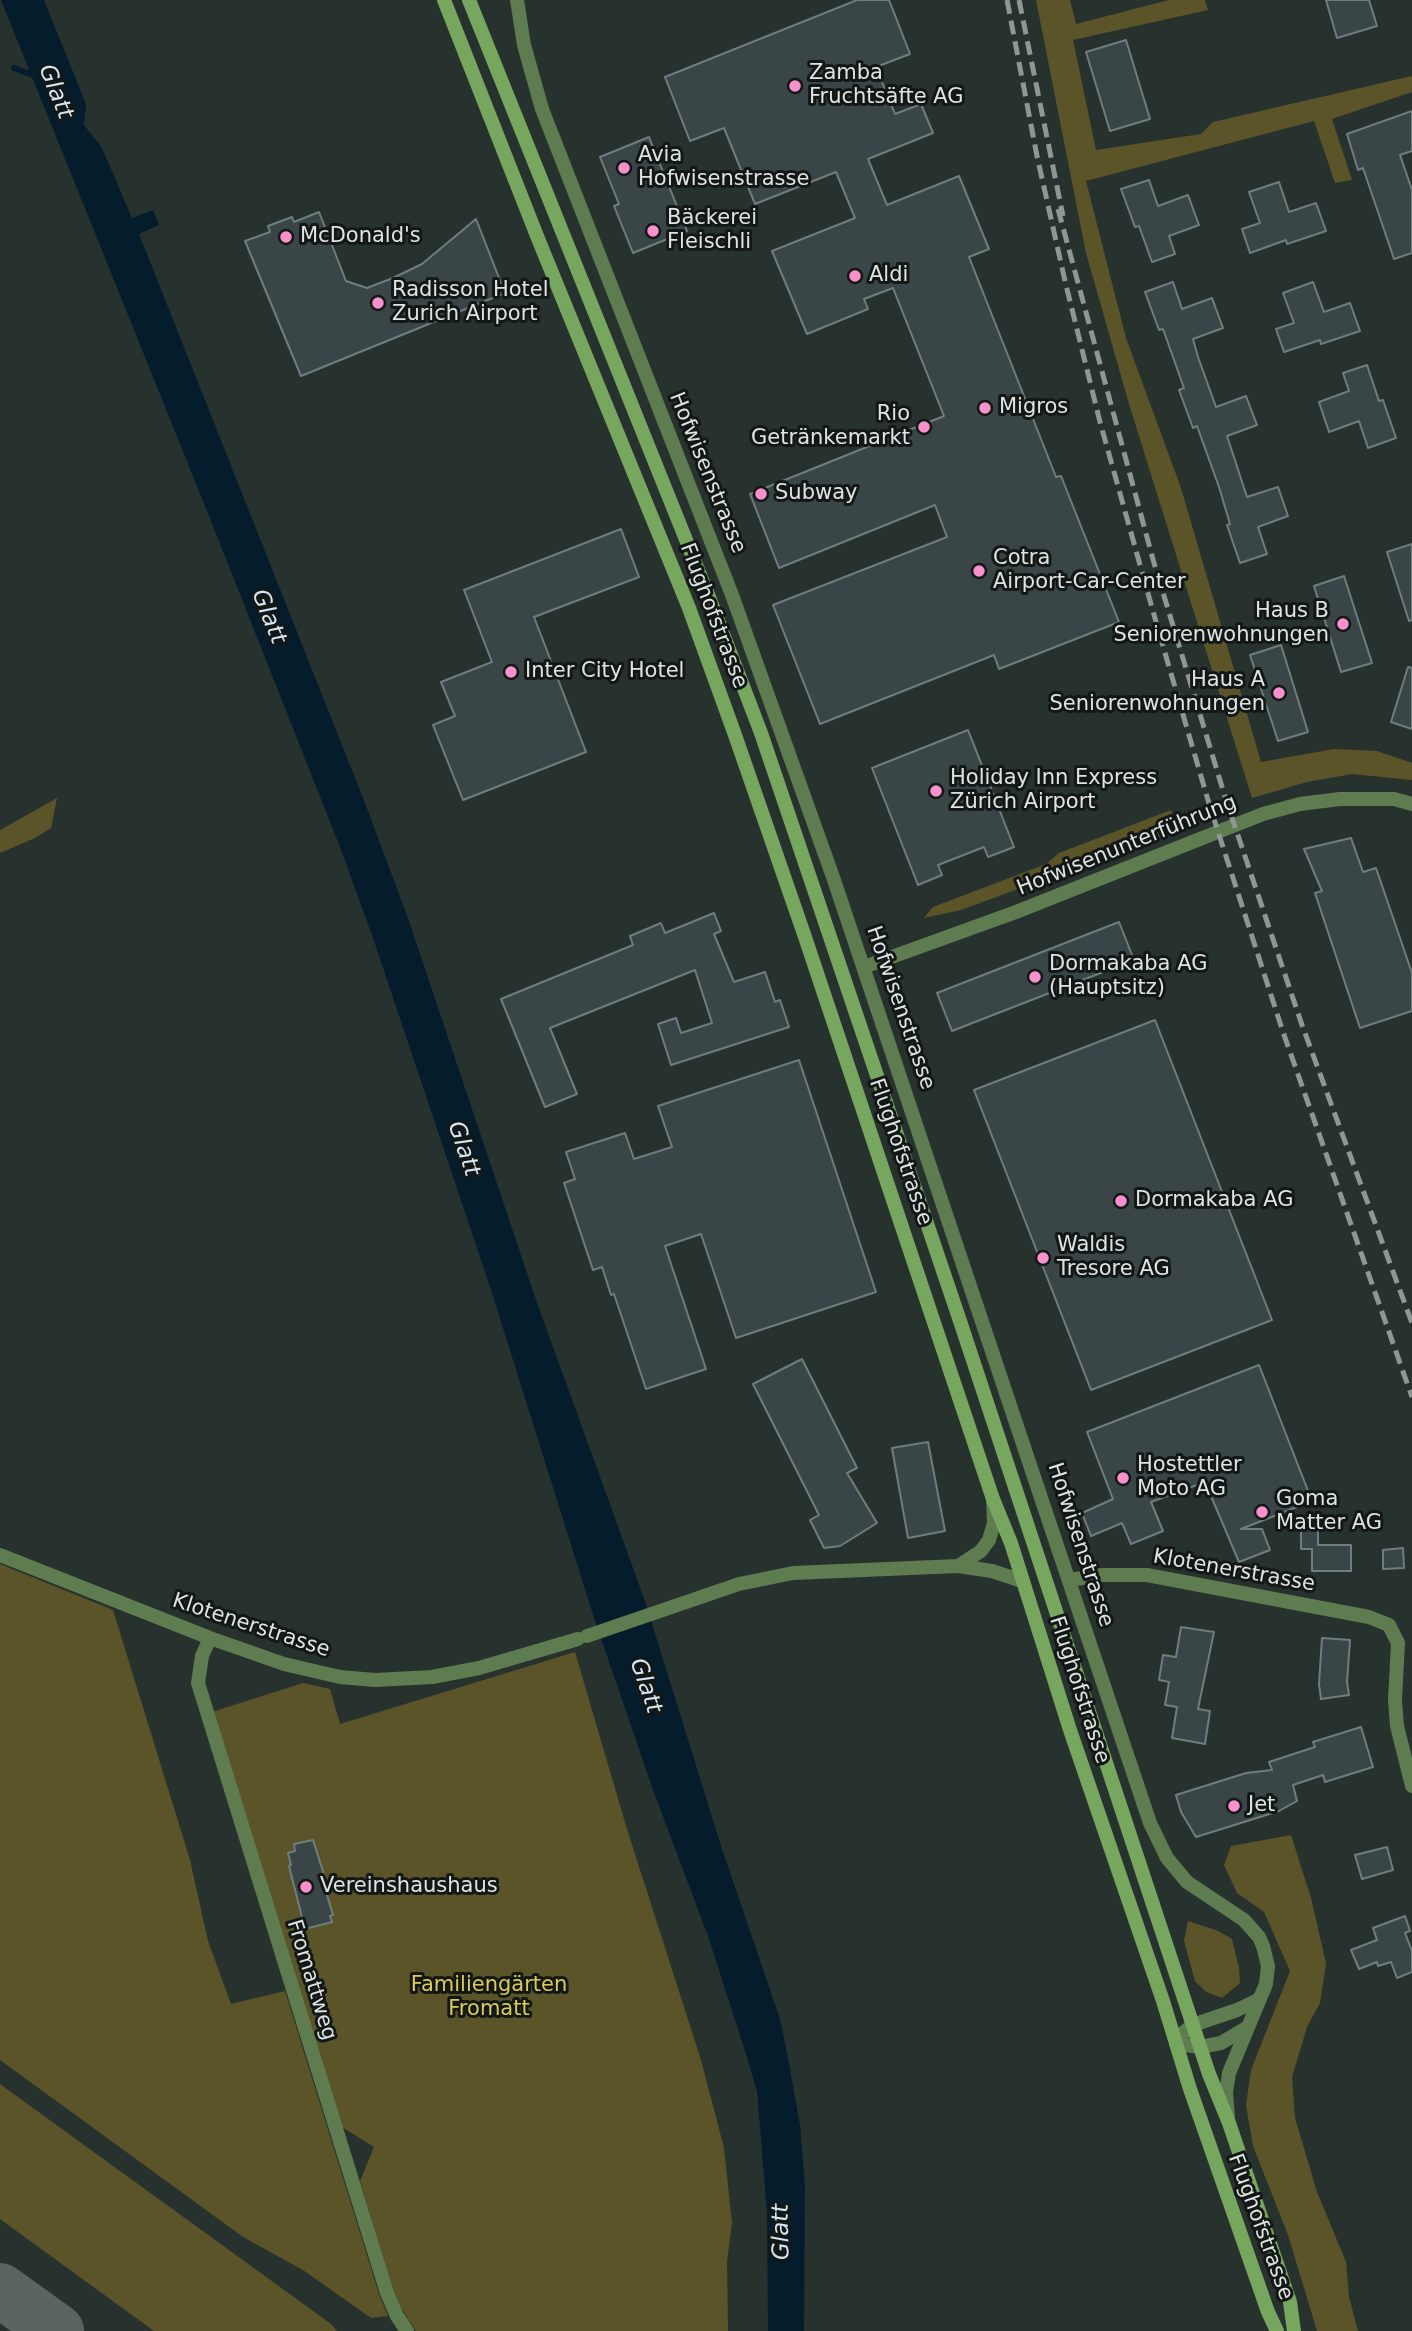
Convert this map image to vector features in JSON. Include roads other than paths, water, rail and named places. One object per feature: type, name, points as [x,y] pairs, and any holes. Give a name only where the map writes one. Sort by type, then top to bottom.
[{"type":"main road","name":"Flughofstrasse","points":[[444,0],[539,241],[690,608],[806,937],[993,1499],[1011,1542],[1222,2181],[1277,2331]]},
{"type":"main road","name":"Flughofstrasse","points":[[469,0],[761,733],[960,1321],[1200,2047],[1230,2123],[1290,2302],[1294,2331]]},
{"type":"street","name":"Hofwisenstrasse","points":[[517,0],[527,55],[542,109],[732,595],[864,967],[1150,1823],[1167,1858],[1187,1882],[1244,1920],[1259,1937],[1268,1966],[1266,1984],[1227,2083],[1226,2103],[1230,2123]]},
{"type":"street","name":"Hofwisenunterführung","points":[[864,967],[1016,912],[1263,814],[1300,804],[1340,800],[1394,799],[1412,804]]},
{"type":"street","points":[[958,1566],[981,1551],[989,1540],[994,1523],[993,1499]]},
{"type":"street","name":"Klotenerstrasse","points":[[0,1555],[210,1638],[284,1664],[340,1677],[375,1680],[432,1677],[479,1668],[583,1637],[739,1584],[793,1573],[958,1566],[992,1571],[1022,1581]]},
{"type":"street","name":"Klotenerstrasse","points":[[1069,1580],[1102,1575],[1147,1575],[1369,1617],[1389,1625],[1398,1643],[1395,1675],[1397,1726],[1412,1786]]},
{"type":"street","name":"Fromattweg","points":[[210,1638],[202,1656],[198,1683],[387,2293],[407,2331]]},
{"type":"street","points":[[1249,2026],[1228,2041],[1200,2047],[1176,2044],[1193,2025],[1237,2010],[1259,1998]]},
{"type":"water","name":"Glatt","points":[[1,0],[44,0],[86,104],[84,125],[102,148],[132,218],[153,210],[159,225],[139,234],[408,918],[536,1300],[645,1601],[721,1846],[780,2019],[800,2125],[805,2186],[804,2331],[768,2331],[767,2213],[757,2091],[708,1936],[653,1790],[594,1618],[492,1293],[373,938],[340,847],[207,511]]},
{"type":"waterway","name":"Glatt","points":[[14,68],[38,77]]},
{"type":"railway","points":[[1007,0],[1037,156],[1065,281],[1100,422],[1158,629],[1210,807],[1283,1032],[1412,1397]]},
{"type":"railway","points":[[1019,0],[1063,216]]},
{"type":"railway","points":[[1058,209],[1154,563],[1226,800],[1302,1025],[1412,1323]]},
{"type":"place","name":"Zamba Fruchtsäfte AG","points":[[795,86]]},
{"type":"place","name":"Avia Hofwisenstrasse","points":[[624,168]]},
{"type":"place","name":"Bäckerei Fleischli","points":[[653,231]]},
{"type":"place","name":"McDonald's","points":[[286,237]]},
{"type":"place","name":"Aldi","points":[[855,276]]},
{"type":"place","name":"Radisson Hotel Zurich Airport","points":[[378,303]]},
{"type":"place","name":"Migros","points":[[985,408]]},
{"type":"place","name":"Rio Getränkemarkt","points":[[924,427]]},
{"type":"place","name":"Subway","points":[[761,494]]},
{"type":"place","name":"Cotra Airport-Car-Center","points":[[979,571]]},
{"type":"place","name":"Haus B Seniorenwohnungen","points":[[1343,624]]},
{"type":"place","name":"Inter City Hotel","points":[[511,672]]},
{"type":"place","name":"Haus A Seniorenwohnungen","points":[[1279,693]]},
{"type":"place","name":"Holiday Inn Express Zürich Airport","points":[[936,791]]},
{"type":"place","name":"Dormakaba AG (Hauptsitz)","points":[[1035,977]]},
{"type":"place","name":"Dormakaba AG","points":[[1121,1201]]},
{"type":"place","name":"Waldis Tresore AG","points":[[1043,1258]]},
{"type":"place","name":"Hostettler Moto AG","points":[[1123,1478]]},
{"type":"place","name":"Goma Matter AG","points":[[1262,1512]]},
{"type":"place","name":"Jet","points":[[1234,1806]]},
{"type":"place","name":"Vereinshaushaus","points":[[306,1887]]},
{"type":"park label","name":"Familiengärten Fromatt","points":[[489,1998]]}]
